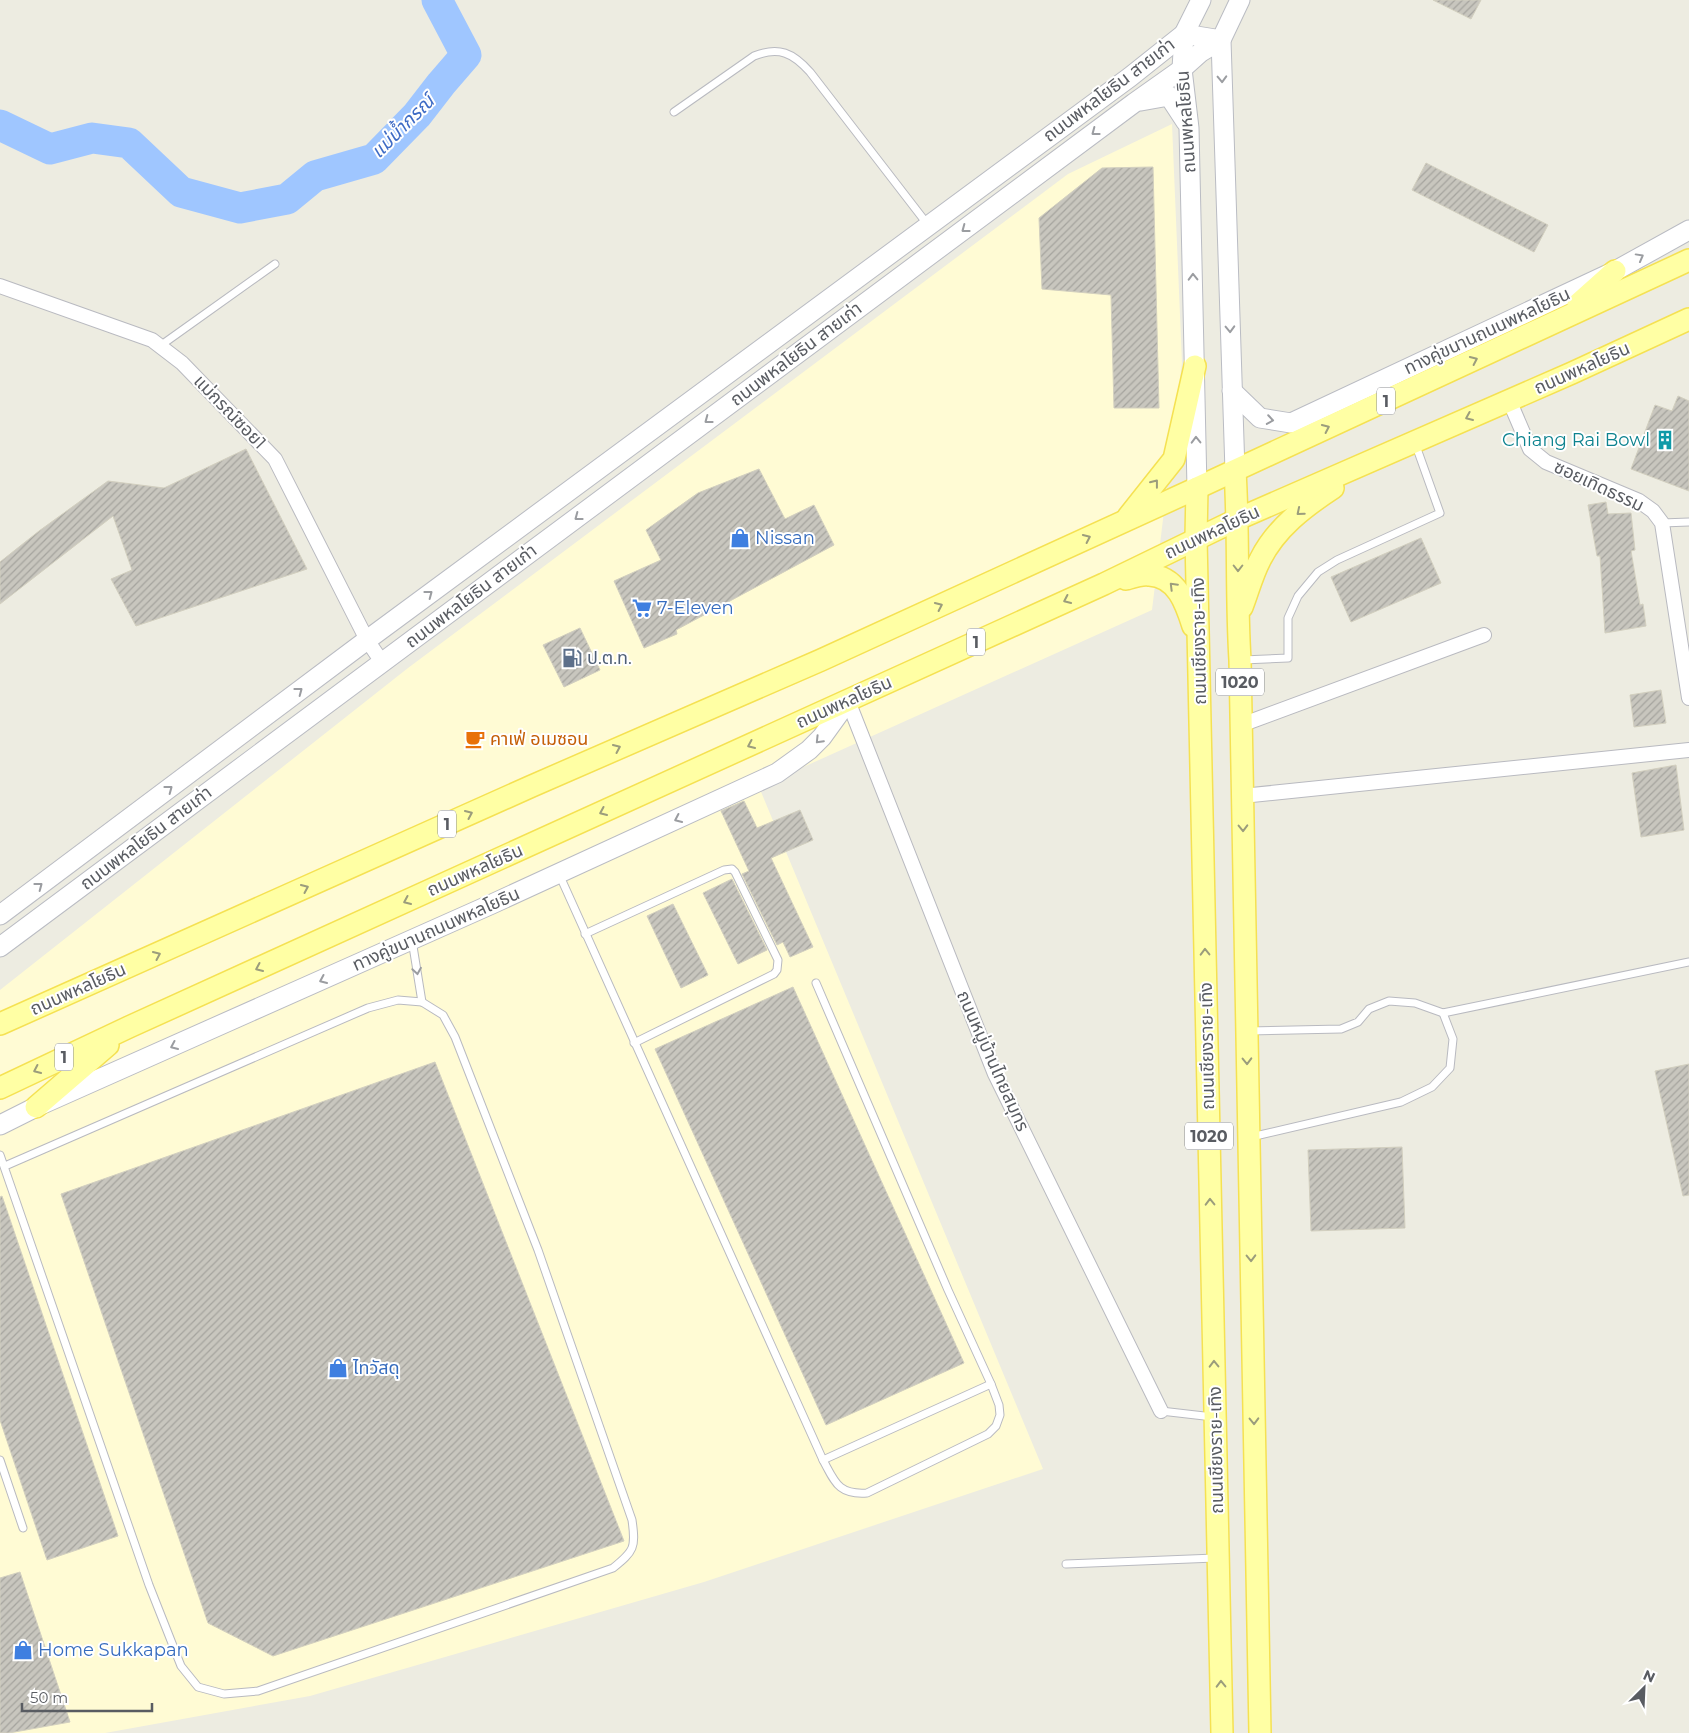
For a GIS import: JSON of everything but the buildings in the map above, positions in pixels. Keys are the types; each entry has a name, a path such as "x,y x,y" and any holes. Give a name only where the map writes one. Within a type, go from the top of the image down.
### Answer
{"main road":[{"name":"ถนนพหลโยธิน","path":"1197,488 1189,128 1182,69 1184,34 1201,0"},
{"name":"ถนนพหลโยธิน","path":"1235,471 1221,40 1240,0"},
{"name":"ถนนพหลโยธิน สายเก่า","path":"0,916 367,640 1130,77 1184,34 1221,40"},
{"name":"ถนนพหลโยธิน สายเก่า","path":"0,947 1182,69 1201,52 1221,40"},
{"path":"1134,103 1169,96 1189,128"},
{"name":"ทางคู่ขนานถนนพหลโยธิน","path":"1232,391 1260,418 1291,423 1615,271 1689,230"},
{"name":"ถนนพหลโยธิน","path":"0,1024 532,786 821,660 1235,471 1689,260"},
{"path":"1561,319 1615,271"},
{"name":"ถนนพหลโยธิน","path":"0,1088 129,1027 1104,584 1196,538 1572,373 1689,319"},
{"path":"1125,521 1174,459 1195,366"},
{"path":"1238,619 1260,559 1282,526 1309,504 1384,455"},
{"name":"1020","path":"1235,471 1238,519 1238,619 1260,1733"},
{"name":"1020","path":"1196,538 1197,488"},
{"name":"ถนนเชียงราย-เทิง","path":"1196,538 1222,1733"},
{"path":"1104,584 1149,575 1167,580 1179,591 1188,611 1199,646"},
{"name":"ทางคู่ขนานถนนพหลโยธิน","path":"0,1125 36,1107 559,874 777,773 809,750 822,737 848,701"},
{"path":"36,1107 129,1027"}],"street":[{"name":"แม่กรณ์ซอย1","path":"0,286 152,340 182,363 275,459 367,640 382,662"},
{"name":"ซอยเทิดธรรม","path":"1509,400 1530,449 1546,462 1639,501 1653,512 1662,523 1689,698"},
{"path":"1241,725 1484,635"},
{"name":"ถนนหมู่บ้านไทยสมุทร","path":"848,701 995,1074 1161,1411"},
{"path":"1242,796 1689,750"}],"lane":[{"path":"674,112 754,56 764,52 786,54 798,60 810,72 928,225"},
{"path":"160,346 275,264"},
{"path":"1240,660 1288,658 1288,618 1298,596 1318,572 1337,560 1440,513 1414,442"},
{"path":"1662,523 1689,522"},
{"path":"585,934 724,870 732,869 778,960 777,970 774,974 634,1043"},
{"path":"559,874 823,1460 837,1485 845,1491 866,1494 988,1434 996,1426 1000,1415 1000,1405 948,1290 816,983"},
{"path":"412,940 422,1002"},
{"path":"1246,1031 1341,1029 1358,1022 1369,1010 1388,1001 1415,1003 1443,1013 1689,962"},
{"path":"0,1155 149,1585 181,1666 198,1687 224,1694 258,1692 613,1568 630,1555 635,1538 632,1520 538,1250 455,1037 443,1015 422,1002 398,1000 368,1008 5,1166"},
{"path":"1249,1137 1401,1102 1432,1087 1450,1068 1453,1039 1443,1013"},
{"path":"823,1460 991,1384"},
{"path":"1161,1411 1215,1418"},
{"path":"0,1460 23,1528"},
{"path":"1066,1564 1218,1558"}],"shaded area":[{"path":"1172,124 1182,363 1152,610 759,787 1043,1469 704,1582 310,1696 105,1733 0,1733 0,990 408,668 1068,174"}],"waterway":[{"name":"แม่น้ำกรณ์","path":"0,125 50,149 92,138 129,143 181,192 240,208 287,199 315,176 374,159 417,115 466,55 437,0"}],"place":[{"name":"Chiang Rai Bowl","path":"1665,440"},
{"name":"Nissan","path":"740,538"},
{"name":"7-Eleven","path":"642,608"},
{"name":"ป.ต.ท.","path":"572,658"},
{"name":"คาเฟ่ อเมซอน","path":"475,739"},
{"name":"ไทวัสดุ","path":"338,1368"},
{"name":"Home Sukkapan","path":"23,1650"}]}
